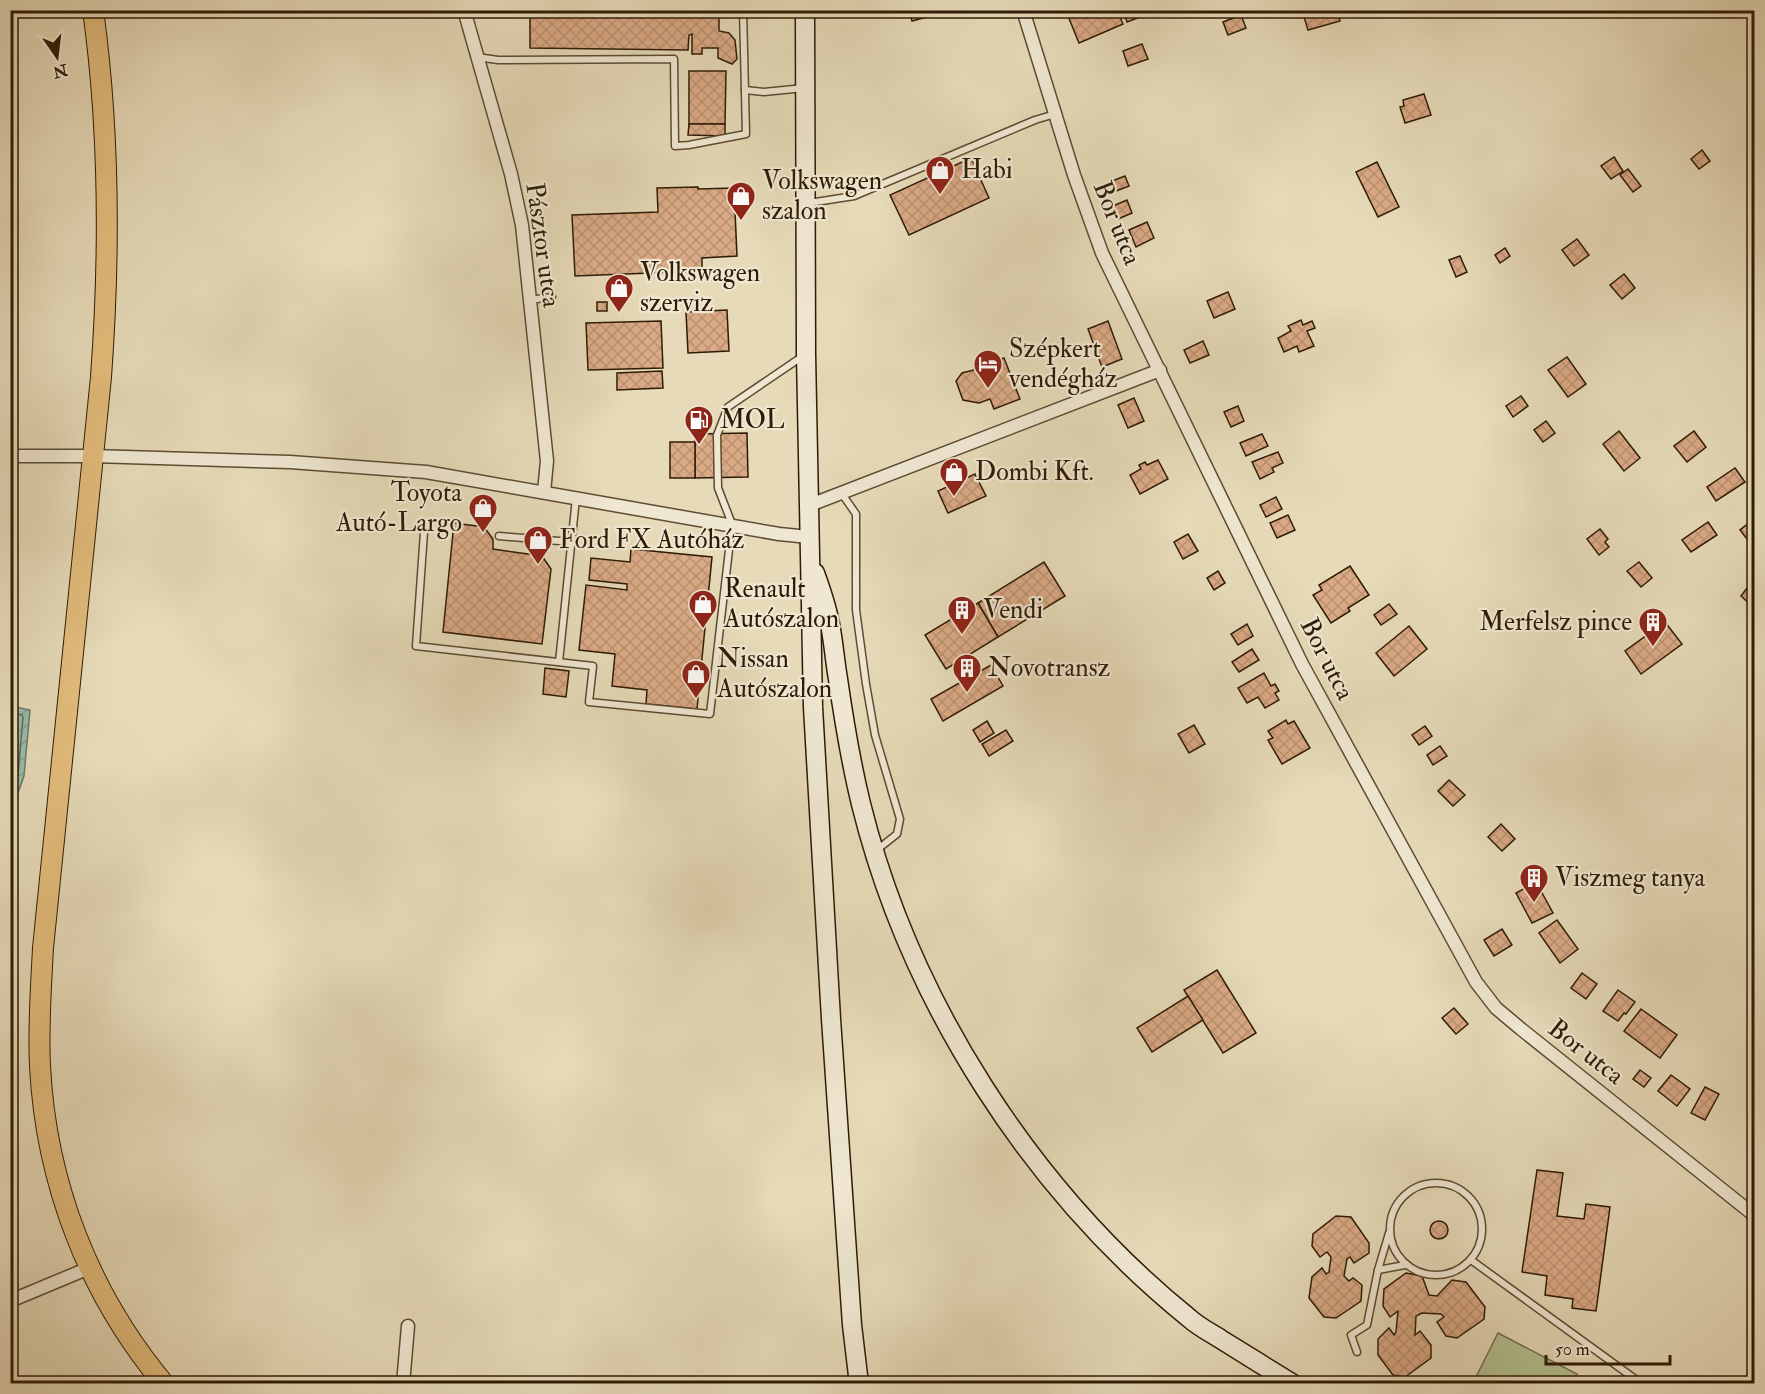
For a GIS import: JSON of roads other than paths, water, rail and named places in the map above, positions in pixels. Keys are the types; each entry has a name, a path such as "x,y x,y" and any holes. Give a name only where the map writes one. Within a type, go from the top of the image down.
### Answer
{"main road":[{"path":"93,10 105,121 108,204 105,316 43,948 39,1040 43,1098 52,1156 68,1213 89,1268 116,1319 164,1383"}],"street":[{"name":"Pásztor utca","path":"464,10 511,174 522,225 547,460 544,492"},
{"path":"805,10 806,354 814,730 852,1325 859,1383"},
{"name":"Bor utca","path":"1023,10 1074,175 1102,253 1302,664 1476,982 1496,1008 1521,1029 1755,1215"},
{"path":"810,505 1160,370"},
{"path":"10,456 290,462 426,472 732,524 779,534 809,545"},
{"path":"809,545 828,613 846,733 875,851 891,902 911,951 945,1021 1023,1143 1066,1198 1131,1268 1191,1320 1293,1383"},
{"path":"10,1300 89,1268"},
{"path":"848,1383 847,1353 852,1325"},
{"path":"403,1383 408,1326"}],"lane":[{"path":"476,57 498,60 674,59 675,146 689,145 746,134 743,10"},
{"path":"745,90 764,92 805,88"},
{"path":"805,203 854,196 1055,114"},
{"path":"529,300 552,297"},
{"path":"424,532 416,646 593,666 589,702 710,714 732,524 718,488 717,435 728,407 806,354"},
{"path":"842,494 856,514 856,610 866,684 875,735 900,819 897,834 875,851"},
{"path":"559,662 576,497"},
{"path":"499,536 571,543"},
{"path":"1357,1352 1350,1335 1367,1325 1378,1270 1389,1233 1391,1215 1400,1199 1414,1188 1432,1183 1450,1185 1466,1193 1478,1208 1482,1225 1480,1244 1471,1260 1457,1271 1439,1276 1421,1274 1405,1265 1394,1250 1389,1233"},
{"path":"1471,1260 1642,1383"},
{"path":"1378,1270 1405,1265"}],"water":[{"path":"11,706 30,710 24,776 11,812"}],"place":[{"name":"Habi","path":"940,196"},
{"name":"Volkswagen szalon","path":"741,222"},
{"name":"Volkswagen szerviz","path":"619,314"},
{"name":"Szépkert vendégház","path":"988,390"},
{"name":"MOL","path":"699,446"},
{"name":"Dombi Kft.","path":"954,498"},
{"name":"Toyota Autó-Largo","path":"483,534"},
{"name":"Ford FX Autóház","path":"538,566"},
{"name":"Renault Autószalon","path":"703,630"},
{"name":"Vendi","path":"962,636"},
{"name":"Merfelsz pince","path":"1653,648"},
{"name":"Novotransz","path":"967,694"},
{"name":"Nissan Autószalon","path":"696,700"},
{"name":"Viszmeg tanya","path":"1534,904"}]}
